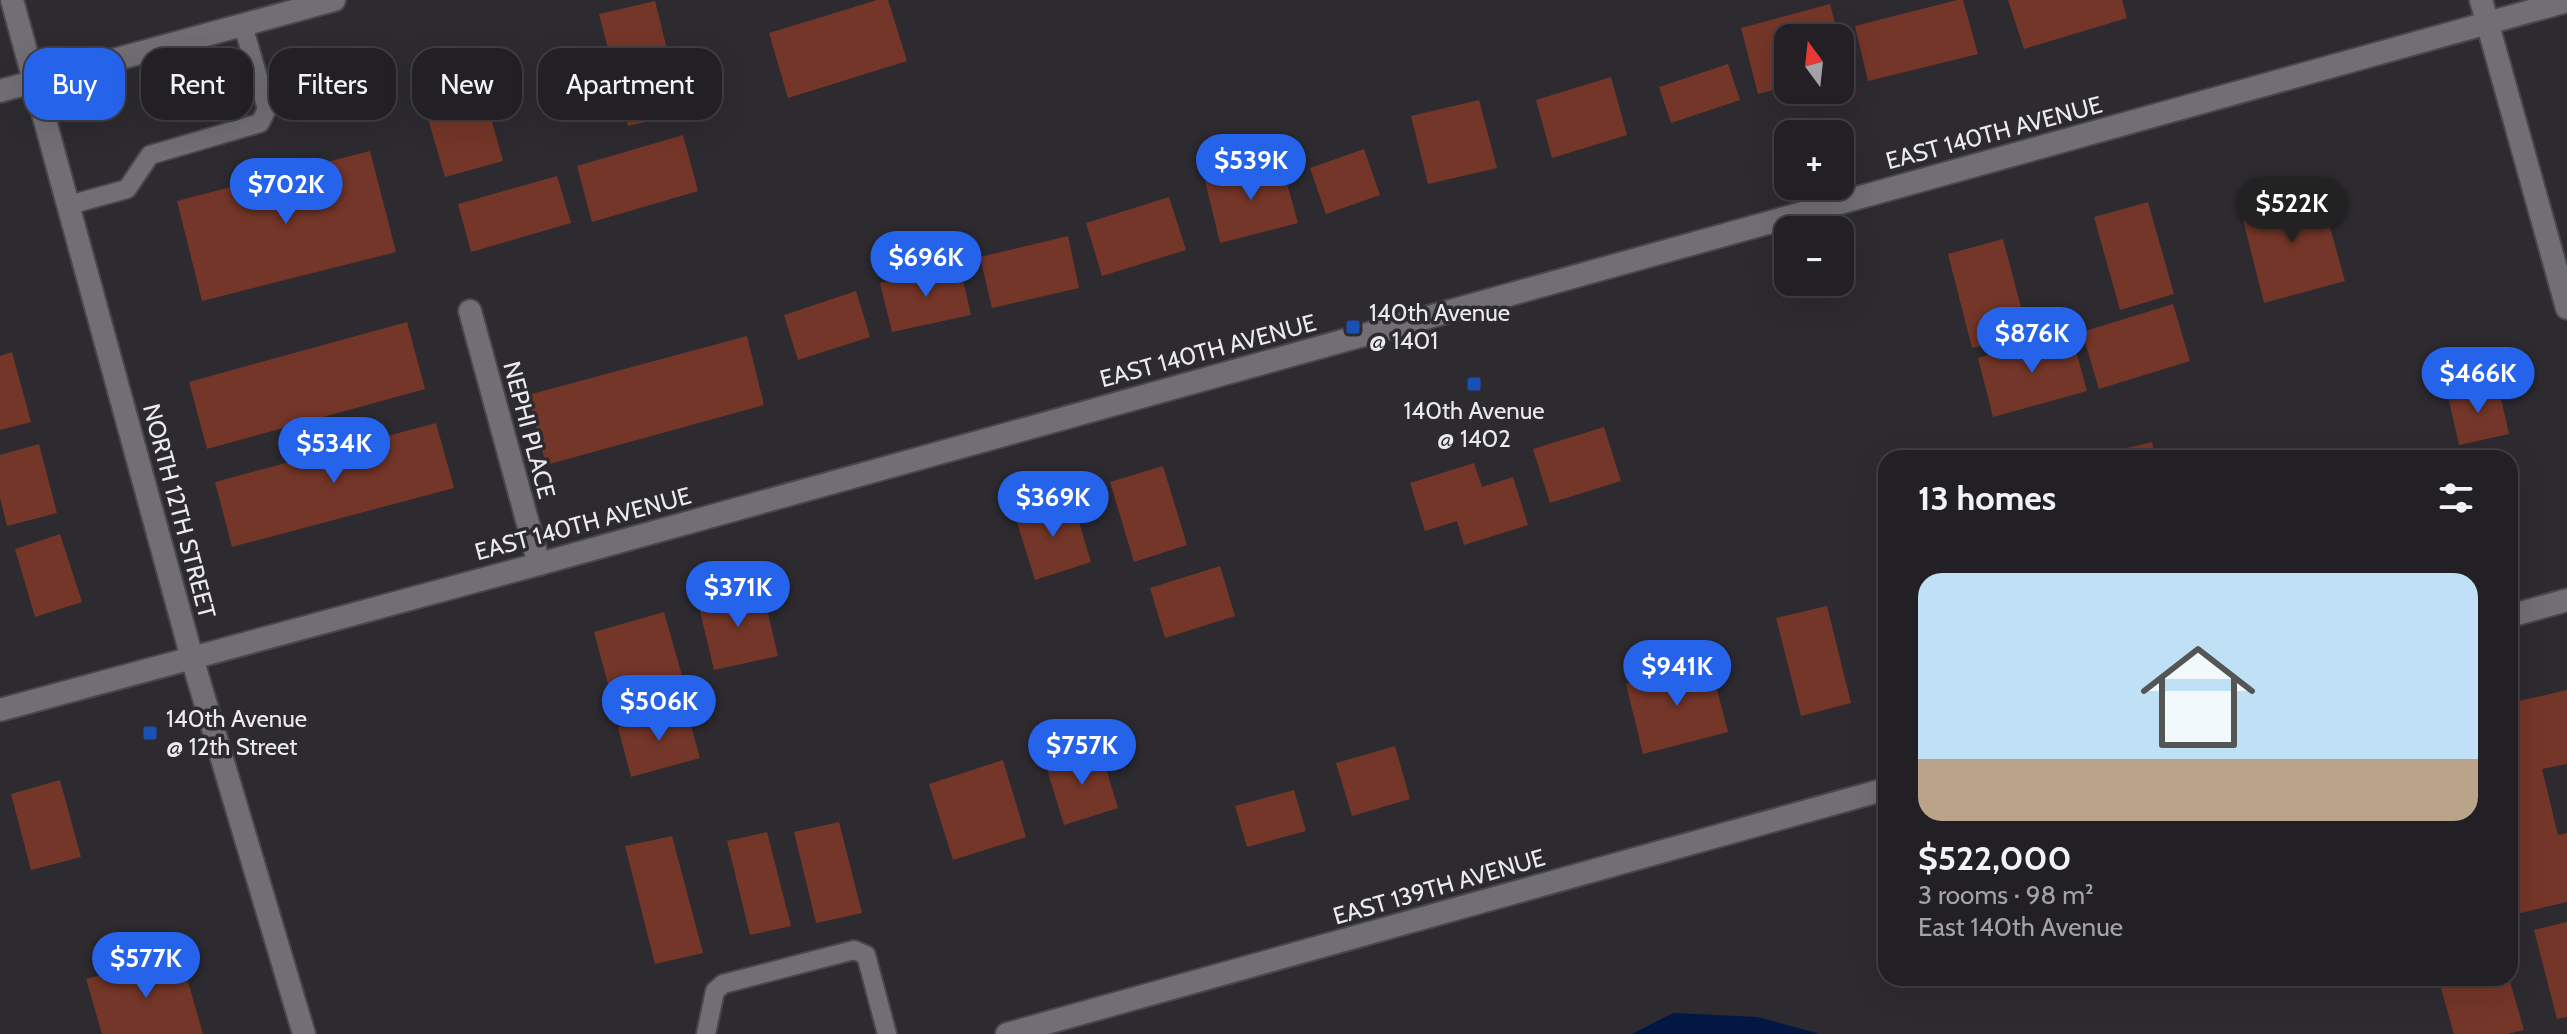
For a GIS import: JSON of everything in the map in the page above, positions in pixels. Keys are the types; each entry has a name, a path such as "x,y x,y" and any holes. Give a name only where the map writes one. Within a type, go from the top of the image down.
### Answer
{"street":[{"name":"NORTH 12TH STREET","path":"12,0 25,48"},
{"path":"125,57 334,0"},
{"path":"2481,0 2567,308"},
{"name":"EAST 140TH AVENUE","path":"0,710 539,564 2567,1"},
{"path":"0,91 24,84"},
{"name":"NORTH 12TH STREET","path":"45,120 192,658 304,1034"},
{"name":"NEPHI PLACE","path":"470,311 539,564"},
{"path":"2518,614 2567,600"},
{"name":"EAST 139TH AVENUE","path":"1007,1034 1878,791"}],"lane":[{"path":"69,205 127,189 150,155 260,123 267,109 243,25"},
{"path":"706,1034 715,991 723,984 854,950 866,955 887,1034"}],"water":[{"path":"1673,1013 1758,1017 1820,1034 1632,1034"}],"building":[{"path":"877,0 888,0 907,61 788,98 769,33"},
{"path":"1963,0 1978,54 1868,81 1855,26"},
{"path":"2008,0 2122,0 2127,18 2024,49"},
{"path":"655,1 667,48 608,48 599,14"},
{"path":"1830,4 1835,24 1774,24 1774,90 1758,94 1741,28"},
{"path":"1728,64 1740,100 1671,123 1659,87"},
{"path":"1611,77 1627,135 1552,158 1536,100"},
{"path":"1479,100 1497,168 1428,184 1411,116"},
{"path":"428,120 492,120 503,161 445,177"},
{"path":"626,120 653,120 628,126"},
{"path":"683,135 698,191 592,222 577,166"},
{"path":"1364,149 1380,195 1326,214 1310,168"},
{"path":"370,151 396,252 202,301 177,201"},
{"path":"1281,162 1298,223 1220,243 1205,181"},
{"path":"557,176 571,223 471,252 458,204"},
{"path":"2319,188 2345,281 2264,303 2240,208"},
{"path":"1169,197 1186,250 1102,276 1086,223"},
{"path":"2148,202 2174,294 2120,310 2094,217"},
{"path":"1068,236 1079,288 992,308 980,257"},
{"path":"2003,239 2028,334 1972,348 1948,254"},
{"path":"960,267 971,315 892,332 880,283"},
{"path":"856,291 870,337 798,360 784,315"},
{"path":"2173,304 2190,361 2099,389 2082,332"},
{"path":"407,322 425,389 207,449 189,382"},
{"path":"2071,333 2087,391 1993,417 1978,358"},
{"path":"747,336 764,405 546,465 528,395"},
{"path":"12,352 31,422 0,430 0,356"},
{"path":"2498,385 2509,434 2459,445 2448,396"},
{"path":"436,423 454,488 232,547 215,482"},
{"path":"1604,427 1621,481 1550,503 1533,449"},
{"path":"2152,442 2154,450 2119,450"},
{"path":"39,444 57,513 7,526 0,498 0,455"},
{"path":"1474,463 1482,487 1513,477 1528,525 1464,545 1457,521 1425,531 1410,483"},
{"path":"1163,466 1187,545 1134,562 1110,482"},
{"path":"1072,499 1091,562 1035,580 1015,516"},
{"path":"60,534 82,602 35,617 15,549"},
{"path":"1220,566 1235,616 1165,638 1150,588"},
{"path":"762,588 778,656 714,670 698,603"},
{"path":"1827,606 1851,703 1801,716 1776,618"},
{"path":"664,612 683,679 612,699 594,632"},
{"path":"1710,663 1728,732 1643,754 1626,684"},
{"path":"2567,690 2567,764 2542,769 2558,835 2567,833 2567,902 2518,914 2518,701"},
{"path":"686,708 700,758 631,777 618,727"},
{"path":"1395,746 1410,799 1352,816 1336,763"},
{"path":"1100,749 1118,808 1064,825 1046,766"},
{"path":"1003,760 1026,837 953,860 929,784"},
{"path":"60,780 81,857 31,870 11,794"},
{"path":"1294,790 1306,831 1247,847 1235,806"},
{"path":"839,822 862,913 816,923 794,832"},
{"path":"767,832 791,926 750,935 727,841"},
{"path":"672,836 703,953 655,964 625,846"},
{"path":"2567,922 2567,1017 2557,1019 2534,930"},
{"path":"180,954 203,1034 102,1034 86,979"},
{"path":"2440,986 2511,986 2524,1030 2507,1034 2454,1034"}],"place":[{"name":"140th Avenue @ 1401","path":"1353,327"},
{"name":"140th Avenue @ 1402","path":"1474,384"},
{"name":"140th Avenue @ 12th Street","path":"150,733"}]}
